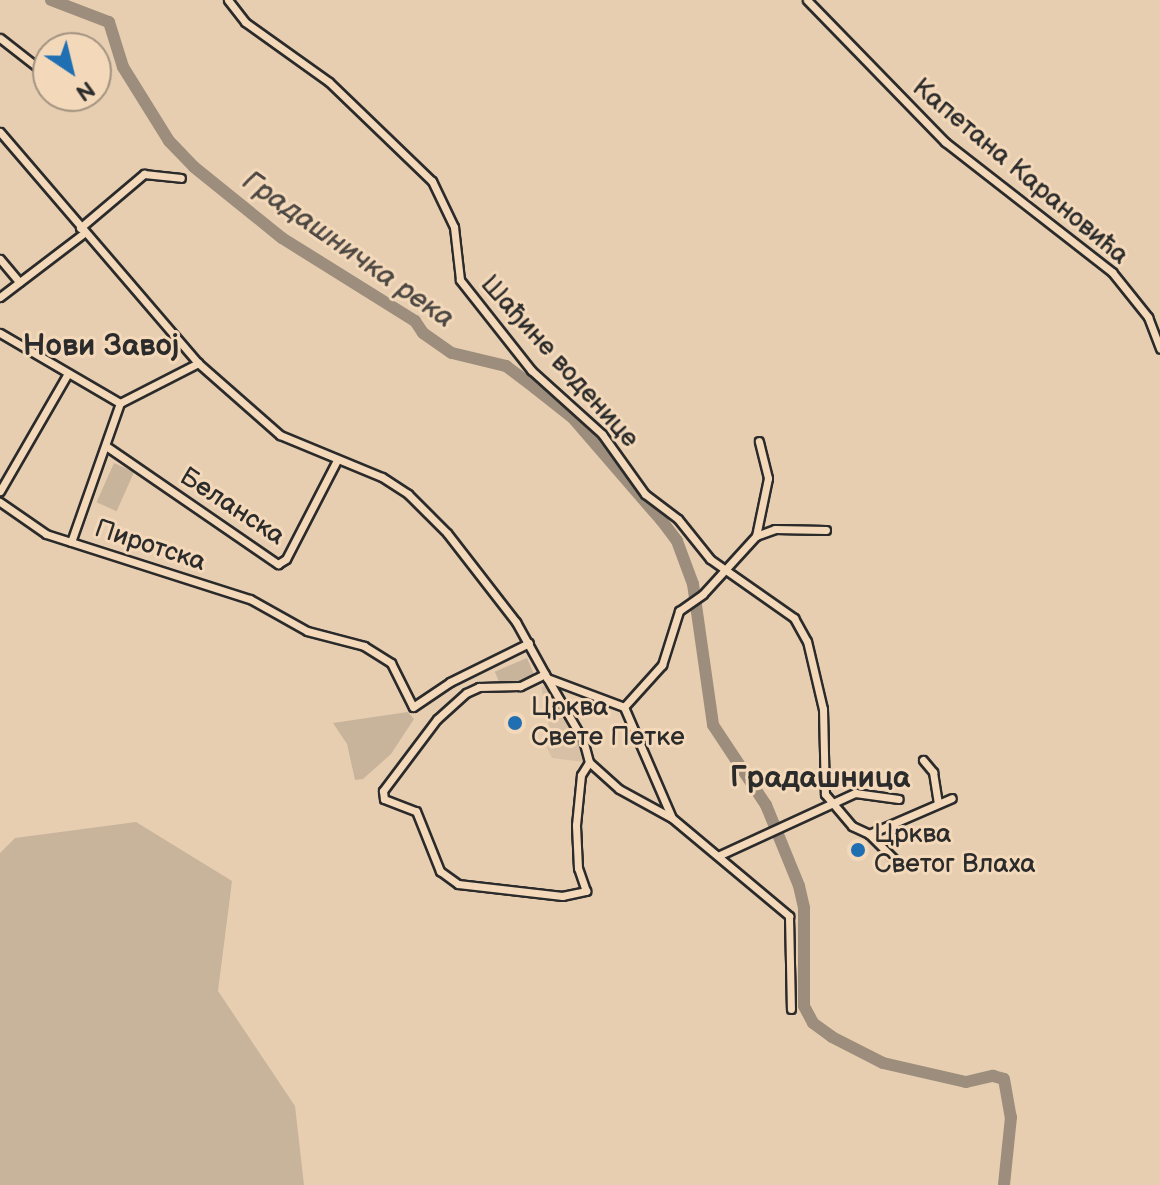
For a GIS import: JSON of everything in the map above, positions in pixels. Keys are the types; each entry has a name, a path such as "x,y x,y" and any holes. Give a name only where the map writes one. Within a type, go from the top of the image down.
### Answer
{"street":[{"name":"Шађине воденице","path":"228,0 245,22 329,82 432,181 454,227 460,280 531,370 602,434 645,494 678,519 724,569"},
{"name":"Капетана Карановића","path":"807,0 945,142 1112,272 1148,317 1160,349"},
{"path":"0,38 32,63"},
{"path":"0,132 198,363 271,430 336,462 396,485 456,546 529,643 583,740 589,762 619,789 672,818 720,855 743,882 789,916 791,1009"},
{"path":"0,297 82,231 144,174 181,178"},
{"path":"0,259 19,282"},
{"path":"0,333 120,403"},
{"path":"71,542 120,403 198,363"},
{"path":"0,491 68,373"},
{"path":"756,536 768,478 759,441"},
{"name":"Беланска","path":"106,446 278,564 286,559 336,462"},
{"name":"Пиротска","path":"0,502 32,528 250,599 291,622 380,654 400,676 413,707 450,682 529,643"},
{"path":"624,707 662,665 674,618 703,594 756,536 775,529 826,530"},
{"path":"724,569 784,609 801,628 825,724 823,785 829,803 869,834 896,861"},
{"path":"589,762 581,775 576,825 578,868 586,891 562,896 458,884 440,871 416,811 382,796 395,770 466,693 479,687 520,686 546,676 624,707 672,818"},
{"path":"923,760 933,772 938,804"},
{"path":"720,855 783,829 829,803 855,793 899,799"},
{"path":"869,834 952,798"}],"shaded area":[{"path":"114,463 134,472 117,511 97,502"},
{"path":"527,658 535,677 503,691 495,672"},
{"path":"549,685 580,738 583,762 552,758 543,740 550,731 541,687"},
{"path":"408,712 414,719 391,754 363,779 355,780 347,744 333,723"},
{"path":"136,822 232,881 218,991 295,1106 304,1185 0,1185 0,853 15,838"}],"waterway":[{"name":"Градашничка река","path":"51,0 109,22 123,67 169,141 194,167 282,238 415,321 423,333 452,353 506,366 573,418 662,521 677,541 693,584 713,725 766,805 799,886 804,908 804,1006 813,1023 832,1037 883,1063 966,1082 993,1076 1004,1079 1011,1117 1004,1185"}],"place":[{"name":"Црква Свете Петке","path":"515,723"},
{"name":"Црква Светог Влаха","path":"858,850"}],"district":[{"name":"Нови Завој","path":"101,346"},
{"name":"Градашница","path":"820,778"}]}
